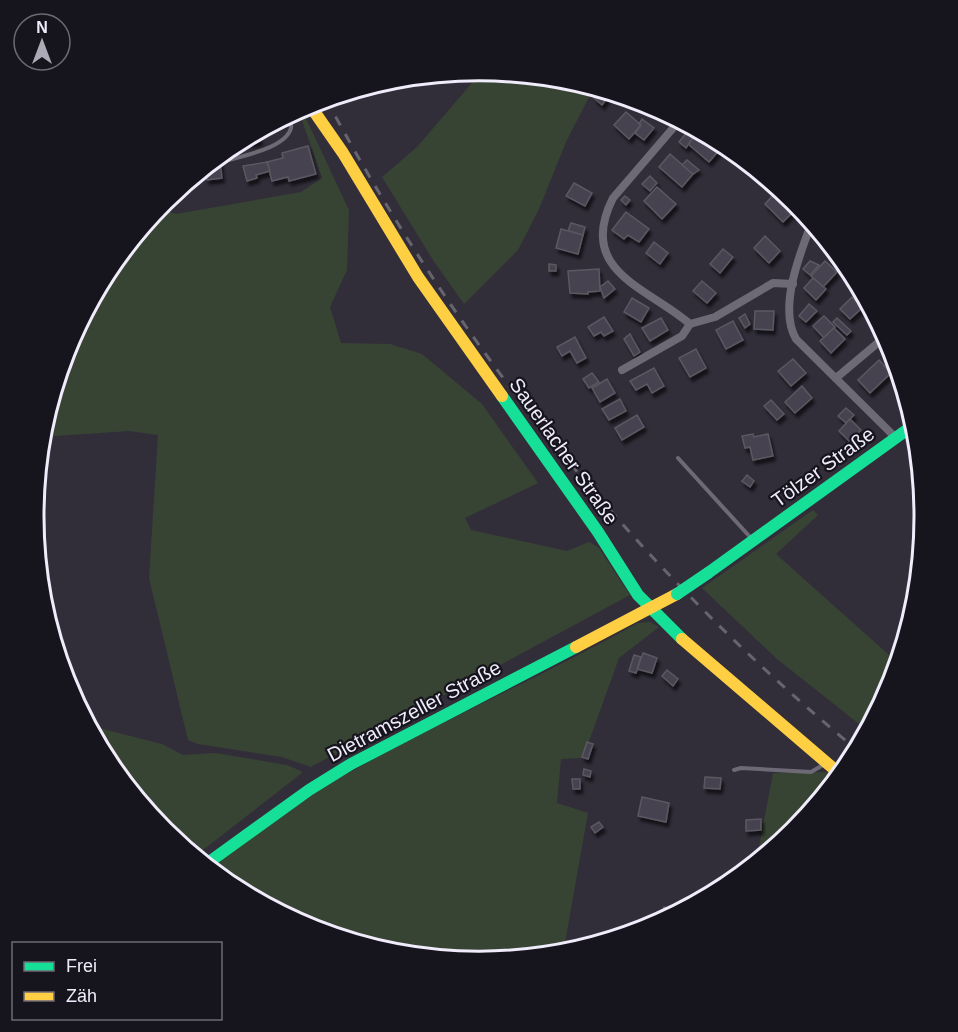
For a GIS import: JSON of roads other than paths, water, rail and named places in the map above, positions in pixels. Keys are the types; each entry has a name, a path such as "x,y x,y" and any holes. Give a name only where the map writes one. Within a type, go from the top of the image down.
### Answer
{"street":[{"name":"Sauerlacher Straße","path":"315,113 343,153 418,277 598,532 639,595 720,673 833,769"},
{"path":"675,126 613,198 603,221 602,238 611,262 626,280 672,308 690,324"},
{"path":"809,232 789,301 790,329 796,339 896,438"},
{"path":"622,370 682,336 690,324 715,317 773,283 793,284"},
{"path":"836,378 878,343"},
{"name":"Tölzer Straße","path":"651,608 708,573 906,431"},
{"name":"Dietramszeller Straße","path":"212,860 309,790 351,764 651,608"}],"lane":[{"path":"229,160 279,142 290,131 291,123"},
{"path":"678,458 754,541"},
{"path":"734,770 741,768 811,772 826,763"}],"railway":[{"path":"331,107 378,191 435,281 495,367 560,450 628,530 700,607 777,680 850,744"}]}
